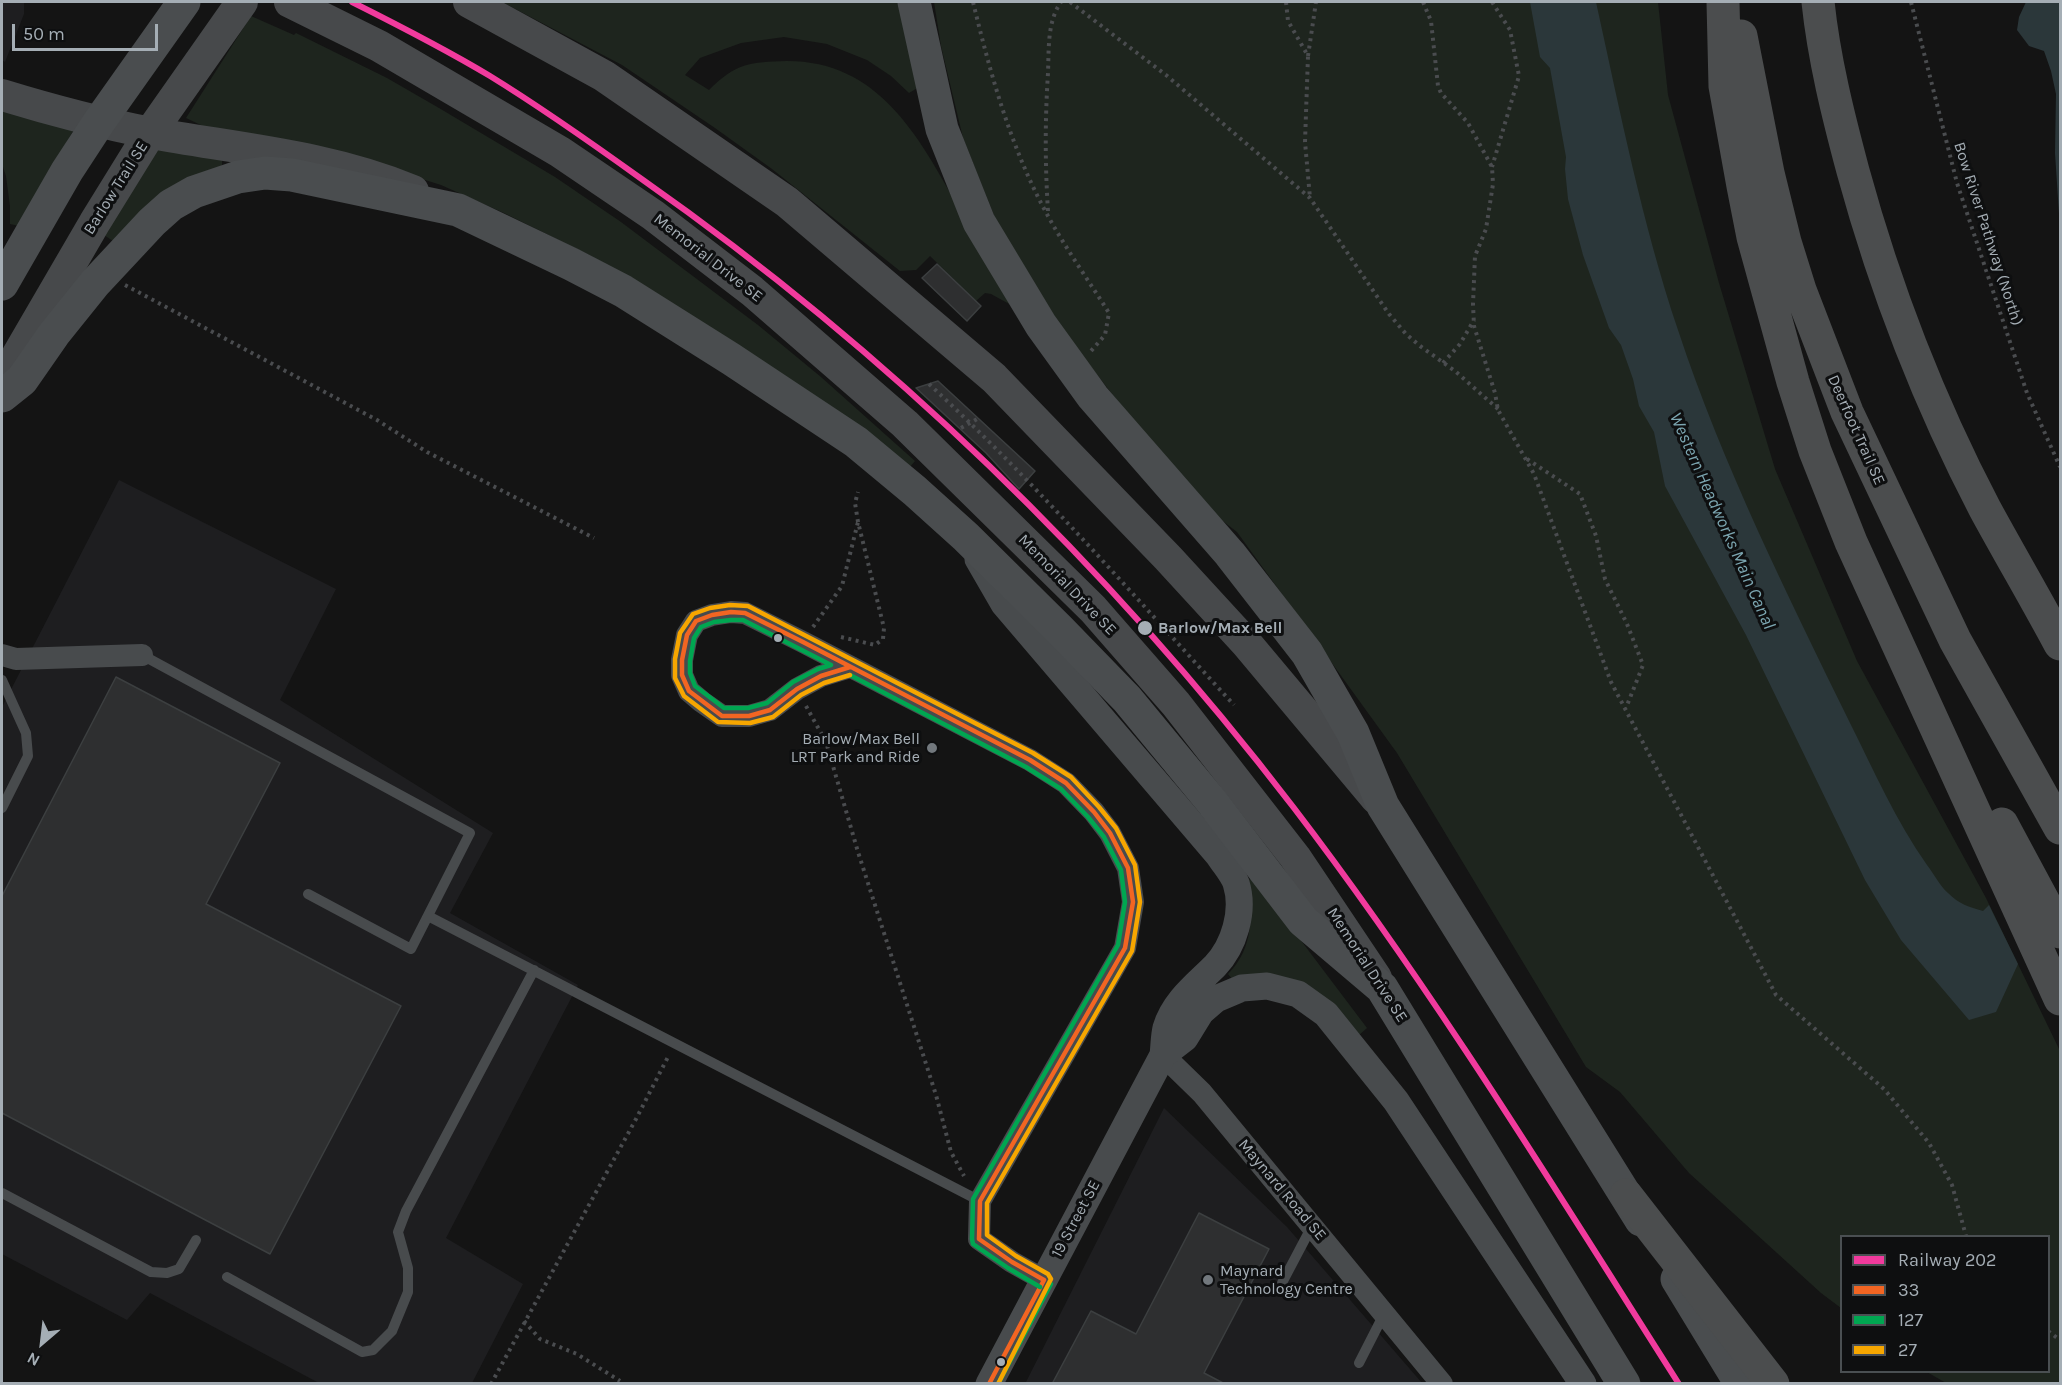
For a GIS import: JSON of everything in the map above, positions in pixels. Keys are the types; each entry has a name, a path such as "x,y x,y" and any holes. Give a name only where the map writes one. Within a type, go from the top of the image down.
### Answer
{"highway":[{"path":"1723,2 1725,86 1753,237 1793,382 1815,451 1858,558 2061,999"},
{"name":"Deerfoot Trail SE","path":"1737,2 1748,80 1785,242 1825,358 1851,423 1946,622 2061,828"},
{"path":"1818,2 1839,119 1887,285 1932,396 1985,508 2061,645"},
{"path":"1858,558 2061,932"},
{"path":"1626,1195 1773,1383"}],"main road":[{"path":"2,284 67,171 184,2"},
{"name":"Barlow Trail SE","path":"2,382 94,222 150,132 242,2"},
{"path":"469,2 604,76 787,202 994,378 1168,558 1247,644 1383,806 1741,1383"},
{"path":"914,2 942,129 979,222 1041,325 1093,397 1230,554 1307,653 1353,733 1383,806"},
{"name":"Memorial Drive SE","path":"295,4 379,46 560,152 653,215 752,291 905,424 1093,609 1176,704 1295,857 1382,987 1624,1383"},
{"path":"2,95 71,116 150,132 294,156 367,174 458,210 623,291 731,359 856,442 966,537 1127,699 1212,802 1304,921 1382,987"},
{"path":"2,396 22,380 54,334 104,273 152,222 171,206 194,192 238,177 265,173 292,175 458,210"}],"street":[{"path":"966,537 1004,604 1219,855 1236,883 1239,912 1233,939 1216,964 1194,984 1181,1000 1166,1027 1163,1055"},
{"path":"850,667 821,676 797,689 770,710 749,716 722,716 689,691 682,675 682,660 687,635 696,621 712,615 731,612 745,613 850,667 1030,760 1066,783 1094,812 1110,833 1128,868 1133,902 1125,948 980,1201 979,1239 1012,1263 1044,1280"},
{"path":"2,655 16,658 142,655"},
{"path":"1163,1055 1185,1038 1201,1012 1216,999 1242,988 1267,986 1298,994 1326,1014 1396,1101 1583,1383"},
{"name":"Maynard Road SE","path":"1163,1055 1202,1093 1442,1383"},
{"name":"19 Street SE","path":"989,1383 1163,1055"}],"lane":[{"path":"142,655 470,834 411,949 308,894"},
{"path":"2,680 26,733 28,756 2,808"},
{"path":"428,916 980,1201"},
{"path":"227,1277 362,1352 373,1350 392,1331 408,1292 408,1268 398,1232 406,1211 534,970"},
{"path":"2,1193 150,1272 167,1273 179,1269 196,1240"},
{"path":"1282,1283 1312,1226"},
{"path":"1359,1363 1385,1314"}],"path":[{"path":"973,2 992,81 1010,132 1048,216 1109,313 1105,335 1088,354"},
{"path":"1048,216 1045,106 1052,23 1056,10 1062,2"},
{"path":"1070,2 1166,75 1310,198 1389,314 1413,340 1470,383 1498,410 1534,474 1611,682 1776,994 1884,1089 1929,1143 1952,1185 1966,1235"},
{"path":"1286,2 1287,21 1308,56"},
{"path":"1310,198 1305,142 1308,56 1316,2"},
{"path":"1423,2 1431,21 1438,86 1441,93 1468,123 1492,167"},
{"path":"1492,2 1510,30 1519,76 1492,167 1493,184 1486,229 1475,256 1474,326 1496,393 1498,410"},
{"name":"Bow River Pathway (North)","path":"1911,2 1957,183 2027,393 2061,467"},
{"path":"104,273 377,420 427,452 594,538"},
{"path":"1443,363 1460,344 1474,319"},
{"path":"929,384 1027,480 1234,705"},
{"path":"961,428 979,418"},
{"path":"1526,459 1580,494 1596,536 1605,579 1627,624 1643,665 1626,709"},
{"path":"833,634 875,645 883,639 884,628 858,522 855,503 858,492"},
{"path":"822,632 812,629 842,586 858,522"},
{"path":"797,689 826,742 858,852 936,1095 951,1152 960,1171 980,1201"},
{"path":"492,1383 675,1044"},
{"path":"524,1322 540,1339 577,1354 620,1381"}],"shaded area":[{"path":"2,2 24,2 24,14 5,62 2,60"},
{"path":"502,2 902,2 919,87 909,93 891,76 867,60 827,44 784,37 741,43 700,58 685,75 709,90 727,74 744,66 753,63 787,61 819,64 846,74 870,88 891,107 927,153 1011,305 985,293 976,301 930,256 916,270 900,271 772,169 622,65"},
{"path":"934,2 1658,2 1668,95 1719,283 1775,469 1857,661 1986,898 2060,1051 2060,1383 1946,1383 1929,1373 2050,1373 2050,1235 1840,1235 1840,1307 1821,1293 1689,1173 1620,1092 1586,1067 1397,753 1237,532 1192,497 1064,332 997,223 963,138 941,46"},
{"path":"251,16 294,35 296,33 387,78 555,177 621,222 758,325 821,377 915,461 909,468 591,256 504,213 441,185 387,168 207,128 186,118"},
{"path":"2,108 73,131 19,226 10,224 6,176 2,164"},
{"path":"157,148 222,155 222,165 113,241 104,235"},
{"path":"119,480 336,589 280,700 493,833 450,913 578,985 446,1238 523,1284 472,1383 319,1383 150,1293 127,1320 2,1254 2,707"},
{"path":"1253,877 1367,1028 1358,1036 1340,1015 1233,980 1228,974 1237,964 1247,942 1250,906 1247,881"},
{"path":"1164,1108 1287,1227 1422,1383 1025,1384"}],"water":[{"name":"Western Headworks Main Canal","path":"1530,2 1596,2 1632,167 1653,249 1678,330 1715,431 1780,578 1905,831 1952,897 1964,905 1983,911 1989,905 2018,964 1996,1012 1969,1020 1901,940 1865,880 1746,635 1665,486 1654,432 1639,406 1633,379 1621,345 1609,328 1583,255 1568,199 1566,157 1550,68 1540,57"},
{"path":"2026,2 2060,2 2060,229 2055,153 2056,94 2044,51 2029,46 2017,30 2019,17"}],"building":[{"path":"937,264 981,306 967,321 922,278"},
{"path":"938,381 1035,471 1019,489 986,453 916,388"},
{"path":"116,677 280,763 206,904 401,1006 270,1254 2,1113 2,896"},
{"name":"Maynard Technology Centre","path":"1199,1213 1269,1249 1204,1373 1225,1384 1052,1384 1091,1311 1136,1334"}],"rail line":[{"name":"202","path":"352,2 439,47 509,88 605,153 735,247 909,392 992,469 1072,549 1223,719 1346,877 1445,1019 1679,1384"}],"transit line":[{"name":"27","path":"850,675 824,683 801,695 773,717 750,723 718,722 684,696 675,678 675,659 680,633 693,614 710,608 730,605 748,606 1033,753 1071,777 1116,828 1135,865 1140,902 1132,951 987,1203 987,1235 1016,1256 1048,1274 1051,1279 998,1384"},
{"name":"33","path":"850,667 821,676 797,689 770,710 749,716 722,716 689,691 682,675 682,660 687,635 696,621 712,615 731,612 745,613 803,642 1030,760 1066,783 1094,812 1110,833 1128,868 1133,902 1125,948 980,1201 979,1239 1012,1262 1044,1280"},
{"name":"127","path":"731,620 743,620 831,665 793,682 767,703 748,708 724,708 695,686 690,673 690,661 694,638 701,627 714,622 731,620"},
{"name":"127","path":"850,675 1026,767 1061,789 1104,837 1121,870 1125,902 1118,945 973,1199 973,1244 1040,1287"},
{"name":"33","path":"989,1384 1044,1280"},
{"name":"127","path":"998,1384 1051,1284"}],"place":[{"name":"Barlow/Max Bell","path":"1145,628"},
{"name":"Barlow/Max Bell LRT Park and Ride","path":"932,748"},
{"name":"Maynard Technology Centre","path":"1208,1280"}]}
